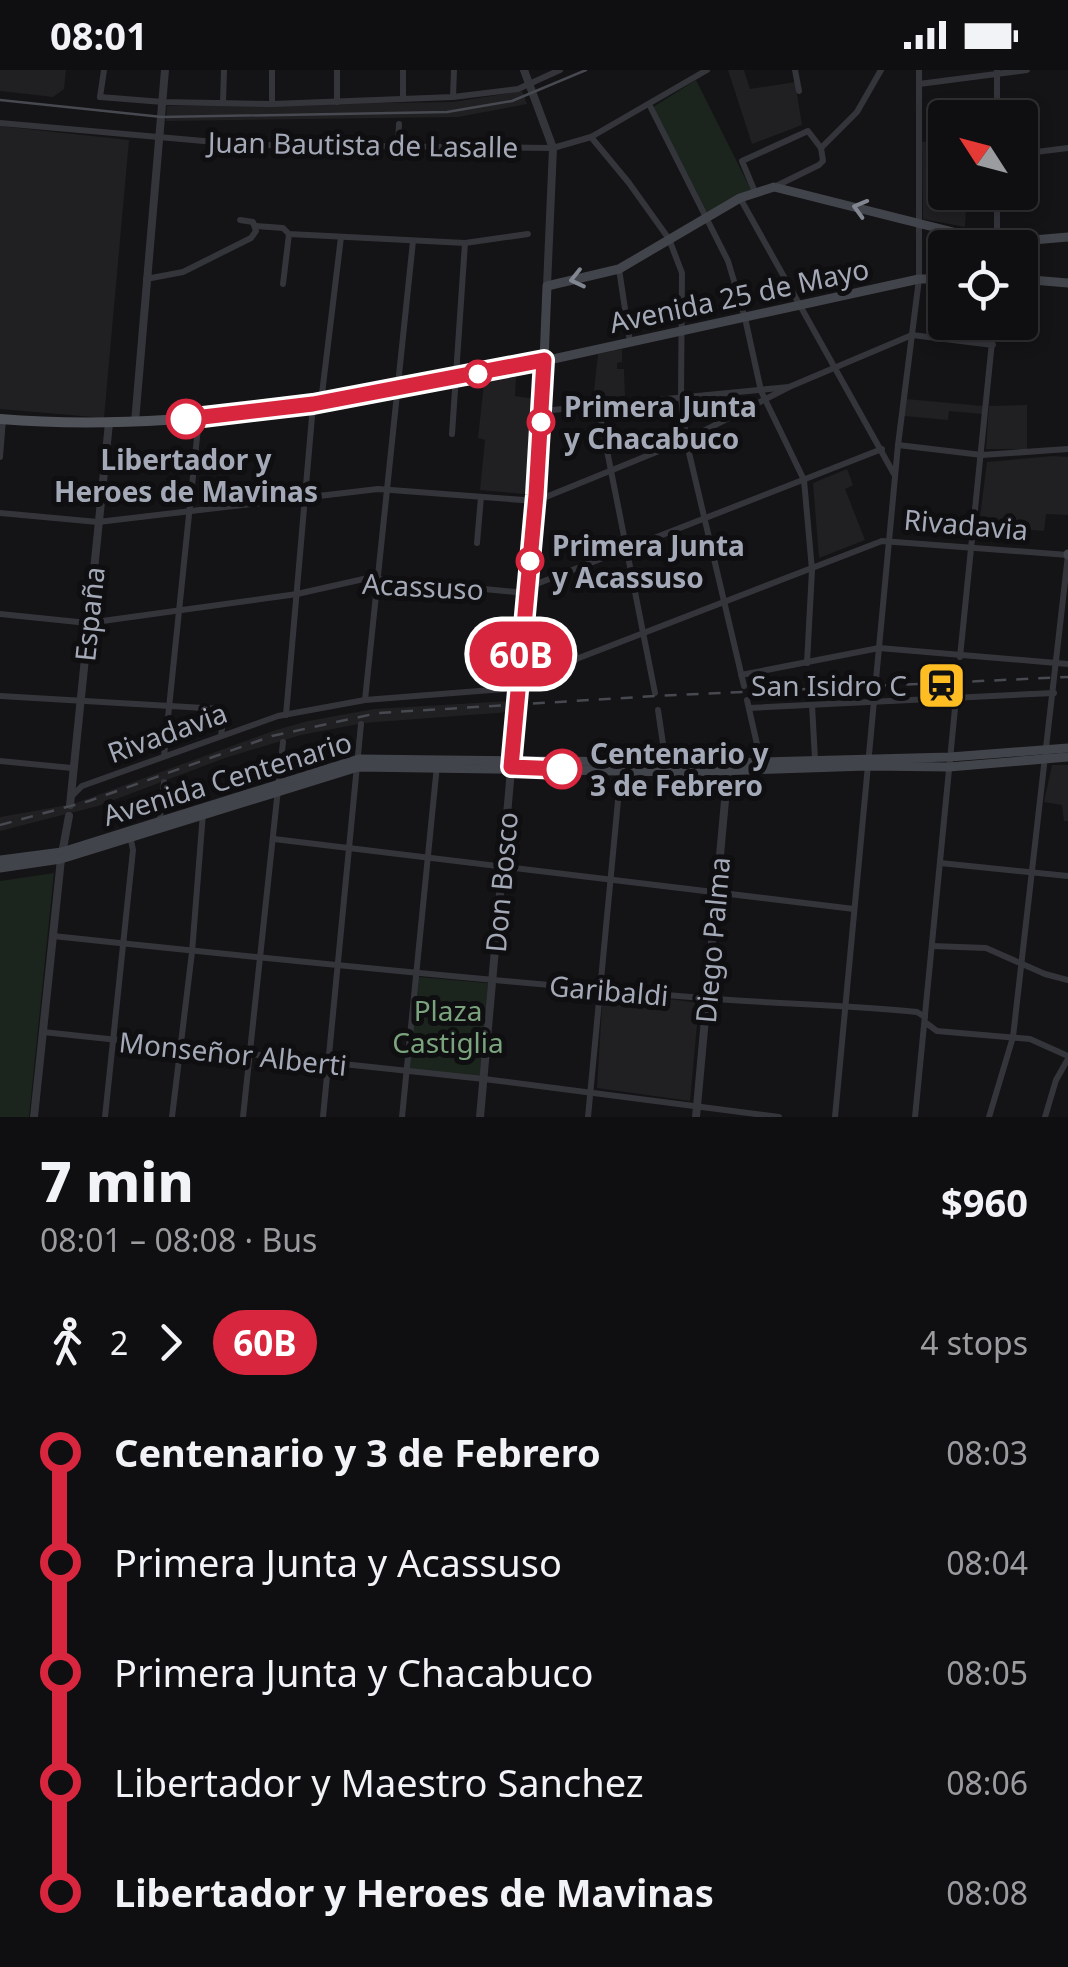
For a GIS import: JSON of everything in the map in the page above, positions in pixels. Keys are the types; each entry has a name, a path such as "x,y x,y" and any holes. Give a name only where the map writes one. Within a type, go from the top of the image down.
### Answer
{"main road":[{"path":"2,419 136,422 199,418 317,403 544,360 546,286 619,269 740,198 774,187 802,191 938,230"},
{"path":"1038,240 1068,237"},
{"name":"Avenida 25 de Mayo","path":"544,360 928,279"},
{"path":"1038,280 1068,283"},
{"name":"Avenida Centenario","path":"761,765 815,759 950,762 1047,754 1068,748"},
{"name":"Avenida Centenario","path":"1047,754 1068,757"},
{"name":"Avenida Centenario","path":"0,868 61,855 358,763 728,766 869,761"},
{"name":"Avenida Centenario","path":"621,766 728,766"},
{"name":"Avenida Centenario","path":"130,834 160,820 202,811"},
{"name":"Avenida Centenario","path":"0,860 61,855"}],"street":[{"path":"102,70 100,96 164,102 272,104 454,97 529,86 560,70"},
{"path":"136,422 165,70"},
{"path":"223,103 224,70"},
{"path":"272,70 272,104"},
{"path":"337,70 337,102"},
{"path":"403,70 403,98"},
{"path":"454,70 454,97"},
{"path":"524,70 554,148 546,286"},
{"name":"Juan Bautista de Lasalle","path":"0,123 249,146 554,148 591,138 707,70"},
{"path":"795,70 799,91"},
{"path":"821,148 857,112 881,70"},
{"path":"835,1117 888,540 919,279 920,70"},
{"path":"919,84 1027,70"},
{"path":"997,73 997,100"},
{"path":"650,106 728,261 762,392 804,480 812,570 807,663"},
{"path":"398,146 399,124"},
{"path":"755,192 742,161 810,132 821,148 823,161 774,187"},
{"path":"591,138 629,183 668,240 682,274 681,397 686,440 744,686"},
{"path":"1038,152 1068,148"},
{"path":"796,176 802,191"},
{"path":"740,198 895,475"},
{"path":"240,220 283,228 289,234 412,241 466,243 528,234"},
{"path":"146,279 183,272 251,238 256,226"},
{"path":"283,284 289,234"},
{"path":"286,714 306,498 341,237"},
{"path":"365,700 412,241"},
{"path":"452,434 466,243"},
{"path":"619,269 630,342"},
{"path":"0,513 98,522 386,489 536,501 686,440 789,387 912,334 993,345"},
{"path":"960,657 993,340"},
{"path":"517,696 536,501 544,360"},
{"path":"542,411 789,387"},
{"path":"598,405 655,693"},
{"path":"164,756 199,418"},
{"path":"0,457 2,419"},
{"name":"España","path":"71,800 109,422"},
{"path":"898,445 982,455 1068,450"},
{"name":"Acassuso","path":"0,614 88,622 296,594 376,578 516,592 882,448"},
{"path":"476,543 481,496"},
{"name":"Rivadavia","path":"527,678 888,540 1068,554"},
{"path":"989,1117 1013,1036 1068,554"},
{"path":"740,675 879,648 1068,664"},
{"name":"Rivadavia","path":"71,800 82,786 286,714 365,700 504,689"},
{"path":"761,765 748,704 812,705 1054,692"},
{"path":"0,696 223,711 221,736"},
{"path":"916,1117 956,698"},
{"path":"812,705 815,759"},
{"path":"658,710 666,764"},
{"name":"Don Bosco","path":"480,1117 516,714"},
{"path":"324,1117 361,724"},
{"path":"243,1117 283,742"},
{"path":"0,761 72,768"},
{"path":"402,1117 437,763"},
{"path":"588,1117 621,766"},
{"name":"Diego Palma","path":"697,1112 728,766"},
{"name":"Rivadavia","path":"72,780 82,786"},
{"path":"160,820 164,782"},
{"path":"172,1117 192,952 202,811"},
{"path":"34,1117 68,816"},
{"path":"105,1117 133,850 130,834"},
{"path":"274,839 854,909"},
{"path":"940,863 1068,876"},
{"name":"Garibaldi","path":"53,936 493,981 917,1012 937,1031 1013,1036 1040,1043 1068,1058"},
{"path":"932,946 986,948 1068,980"},
{"name":"Monseñor Alberti","path":"43,1032 484,1079 697,1112 779,1117"},
{"path":"1045,1117 1056,1080 1068,1058"}],"shaded area":[{"path":"0,70 66,70 64,89 53,97 0,91"},
{"path":"728,70 744,70 750,89 795,82 802,125 752,144"},
{"path":"522,91 527,104 458,117 166,121 167,106 453,102"},
{"path":"0,126 129,140 104,418 0,409"},
{"path":"928,141 928,210 966,210 965,227 923,219 922,142"},
{"path":"622,349 622,362 617,363 617,369 624,369 625,398 593,400 598,354"},
{"path":"516,377 515,396 535,399 527,491 524,494 480,490 485,440 478,438 484,383"},
{"path":"906,399 983,406 982,414 949,411 948,420 904,416"},
{"path":"1027,405 1027,449 986,449 989,406"},
{"path":"1068,457 1068,515 1046,514 1044,531 979,525 987,462"},
{"path":"847,469 853,485 845,489 865,540 819,558 813,483"},
{"path":"509,701 510,712 364,723 301,735 225,758 98,806 0,831 0,817 73,804 308,721 374,709"},
{"path":"1052,765 1068,765 1068,821 1064,821 1062,805 1044,802"},
{"path":"603,990 699,1003 690,1101 597,1088"}],"green space":[{"path":"696,80 751,190 707,213 653,107"},
{"path":"54,873 29,1117 0,1117 0,881"},
{"name":"Plaza Castiglia","path":"418,977 488,983 480,1076 409,1069"}],"tram line":[{"path":"0,100 162,117 447,112 512,101 586,70"}],"railway":[{"path":"0,825 89,801 272,736 378,713 1068,677"}],"bus line":[{"name":"60B","path":"186,419 313,404 544,360 511,767 562,769"}],"place":[{"name":"Libertador y Heroes de Mavinas","path":"186,419"},
{"name":"Primera Junta y Chacabuco","path":"541,422"},
{"name":"Primera Junta y Acassuso","path":"530,561"},
{"name":"San Isidro C","path":"942,685"},
{"name":"Centenario y 3 de Febrero","path":"562,769"}]}
